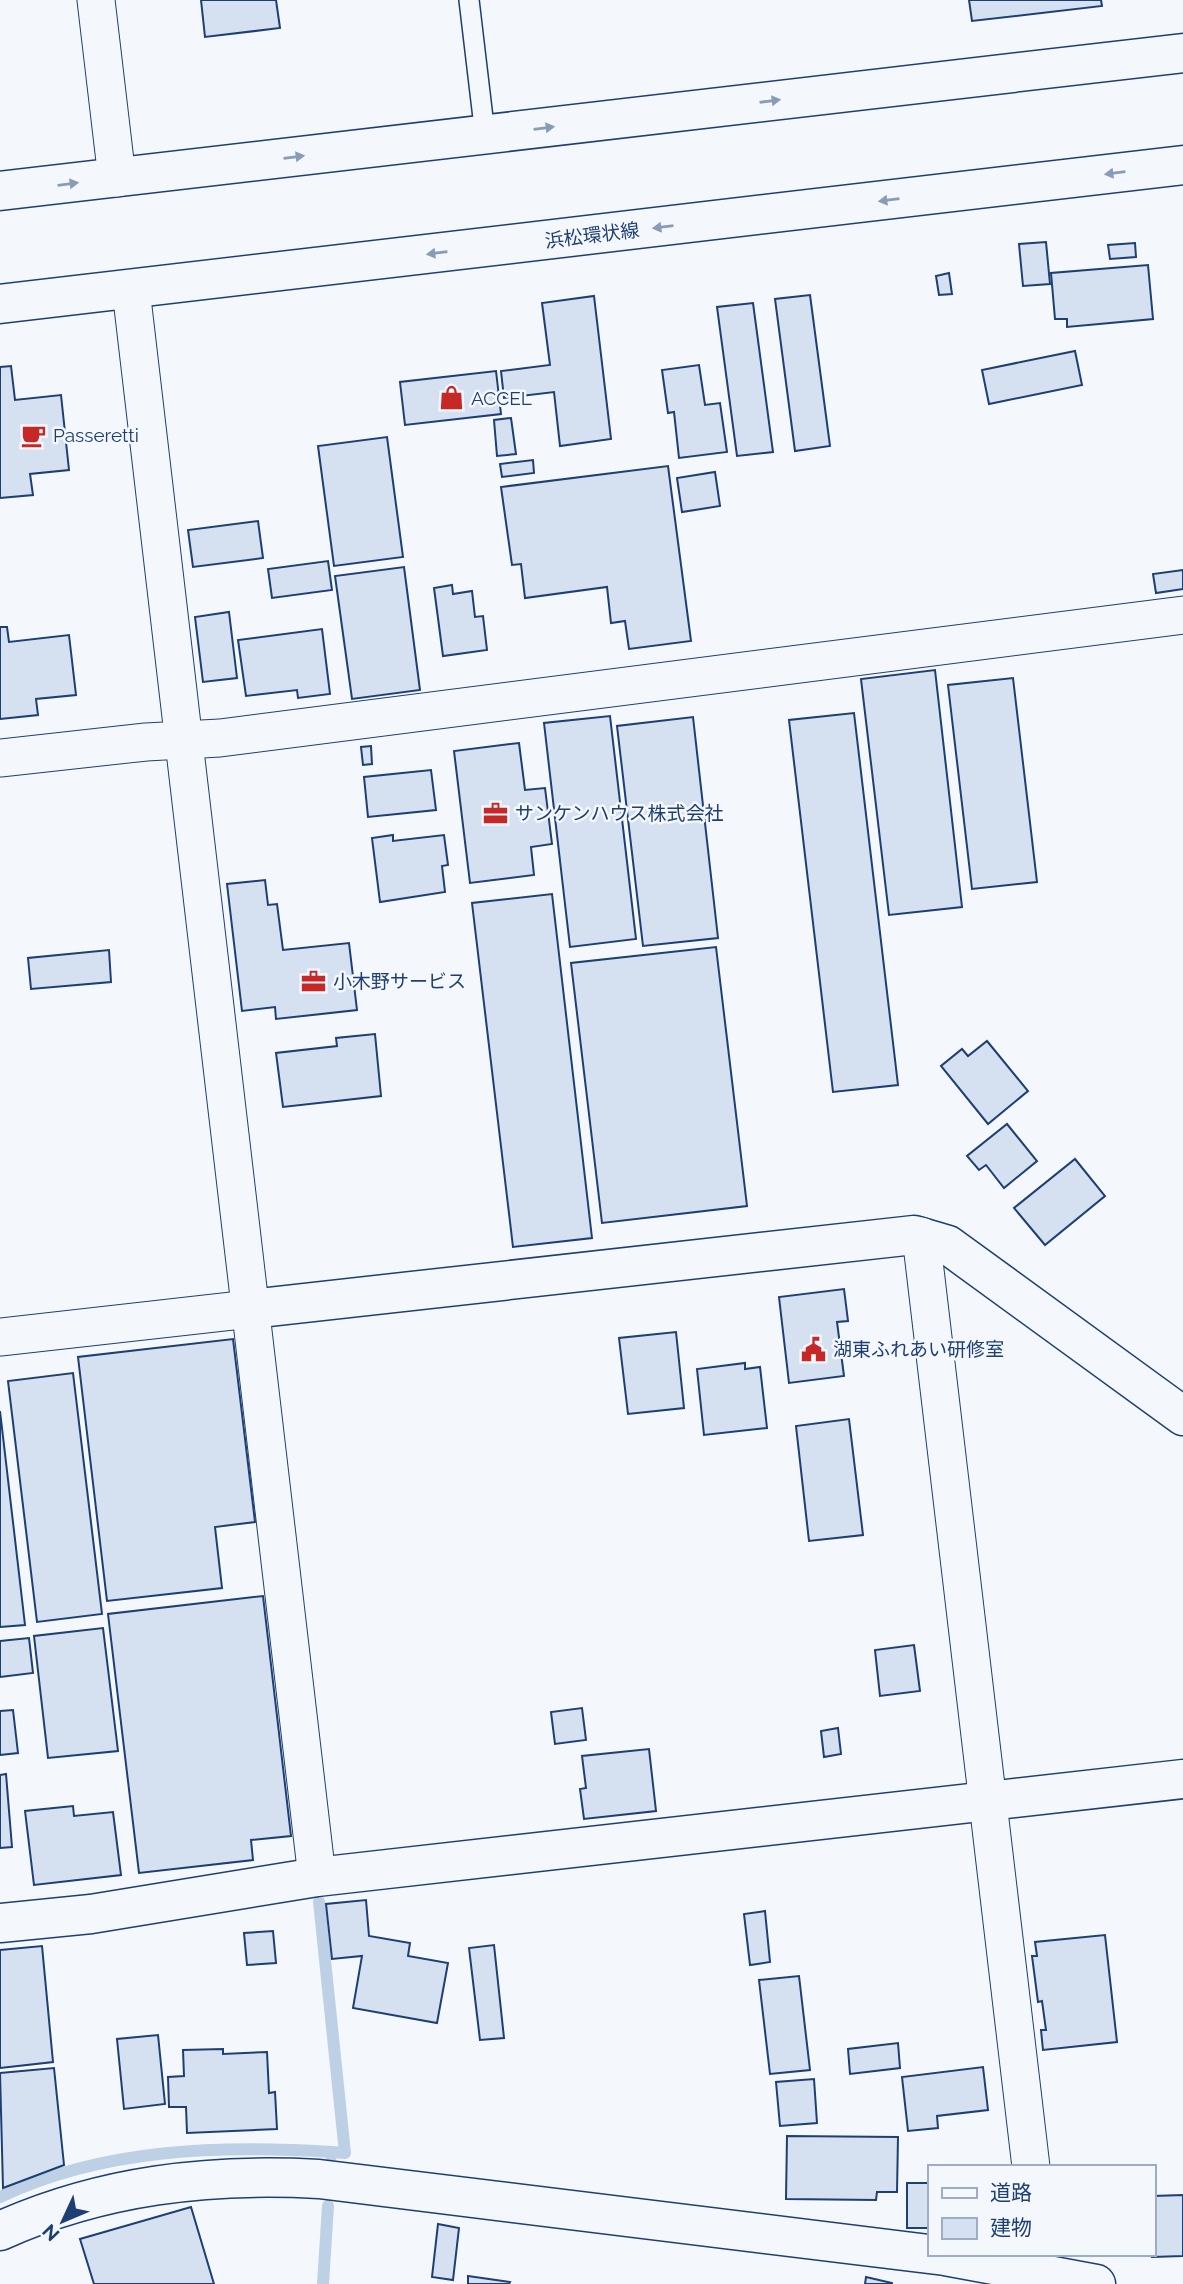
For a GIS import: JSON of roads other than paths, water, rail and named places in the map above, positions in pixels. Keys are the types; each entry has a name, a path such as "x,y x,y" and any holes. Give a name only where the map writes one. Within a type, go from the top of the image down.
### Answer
{"street":[{"path":"96,0 117,178"},
{"path":"0,191 1183,53"},
{"name":"浜松環状線","path":"0,304 1183,165"},
{"path":"131,290 317,1877"},
{"path":"0,758 220,738 1183,615"},
{"path":"0,1337 895,1236 921,1236 948,1245 962,1254 1183,1416"},
{"path":"921,1236 1031,2165"},
{"path":"0,1923 91,1914 317,1877 1183,1779"},
{"path":"0,2231 56,2209 143,2187 197,2179 275,2177 333,2181 928,2254"},
{"path":"954,2256 1035,2263 1096,2284"}],"lane":[{"path":"469,0 485,135"}],"waterway":[{"path":"319,1902 345,2153 332,2152"},
{"path":"0,2197 80,2168 121,2159 205,2150 248,2149 332,2152 331,2156"},
{"path":"323,2284 328,2206"}],"place":[{"name":"ACCEL","path":"451,398"},
{"name":"Passeretti","path":"33,435"},
{"name":"サンケンハウス株式会社","path":"495,813"},
{"name":"小木野サービス","path":"313,981"},
{"name":"湖東ふれあい研修室","path":"813,1349"}]}
